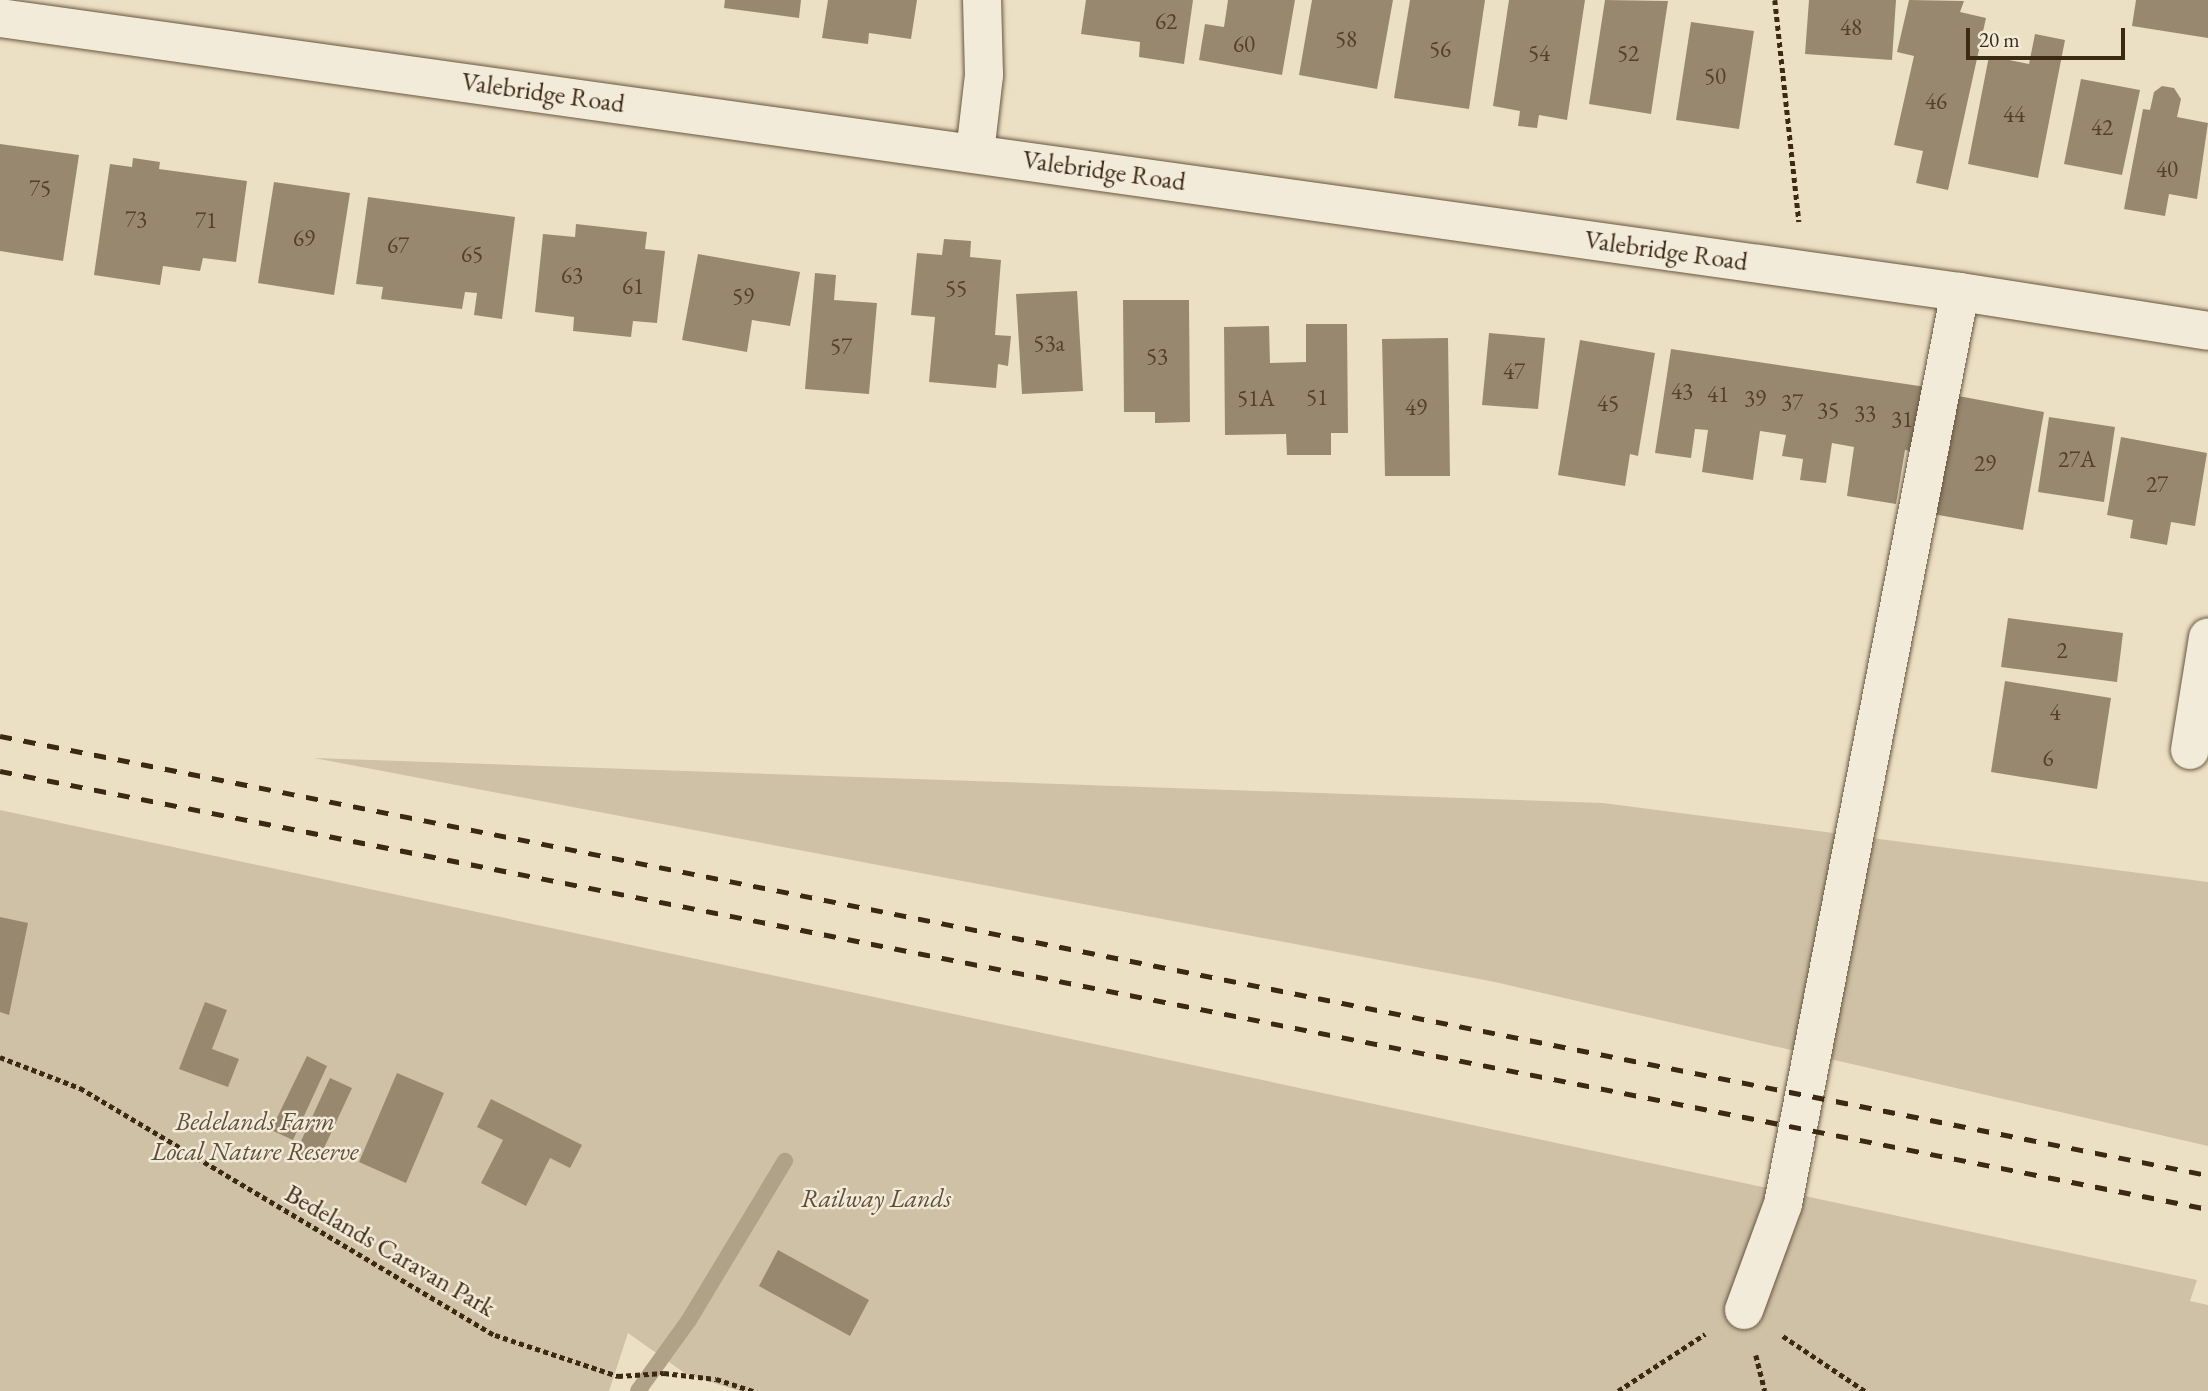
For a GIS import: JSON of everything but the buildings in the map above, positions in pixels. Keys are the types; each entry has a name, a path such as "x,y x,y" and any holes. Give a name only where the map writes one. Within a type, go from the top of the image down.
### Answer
{"street":[{"path":"975,153 984,75 982,0"},
{"name":"Valebridge Road","path":"0,18 1805,270 2208,331"},
{"path":"1744,1310 1783,1204 1959,292"},
{"path":"2190,750 2208,637"}],"path":[{"path":"1775,0 1805,270"},
{"name":"Bedelands Caravan Park","path":"0,1057 80,1088 423,1296 495,1335 618,1376 664,1373 716,1379 754,1391"},
{"path":"1618,1391 1744,1310 1865,1391"}],"green space":[{"path":"314,758 1603,803 2208,882 2208,1146 1495,982"},
{"path":"0,810 2197,1280 2190,1301 2208,1305 2208,1391 739,1391 686,1374 628,1333 609,1391 0,1391"}],"waterway":[{"path":"638,1391 689,1320 785,1161"}],"railway":[{"path":"0,736 2208,1175"},
{"path":"0,771 2208,1209"}],"park label":[{"name":"Bedelands Farm Local Nature Reserve","path":"255,1137"},
{"name":"Railway Lands","path":"876,1199"}]}
